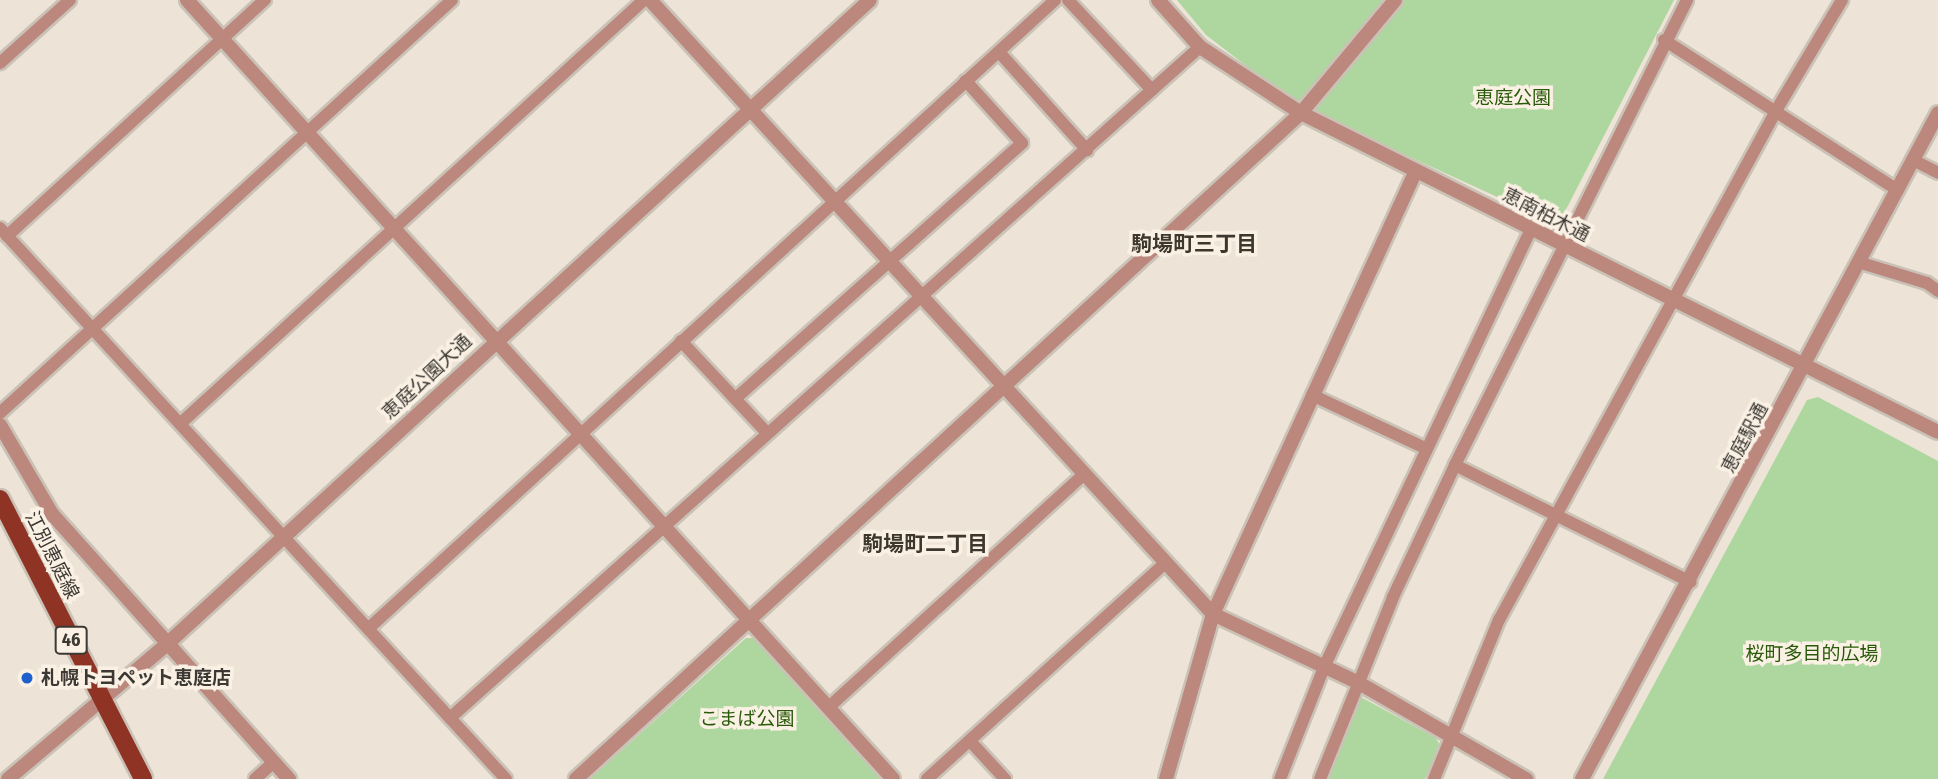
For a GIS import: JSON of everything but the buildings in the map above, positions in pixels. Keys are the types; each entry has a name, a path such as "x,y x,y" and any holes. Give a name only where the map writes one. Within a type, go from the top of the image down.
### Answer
{"main road":[{"name":"江別恵庭線","path":"0,499 143,779"}],"street":[{"path":"0,63 70,0"},
{"path":"187,0 893,779"},
{"path":"265,0 4,232 506,779"},
{"path":"0,413 452,0"},
{"path":"181,423 644,0"},
{"path":"650,0 836,199 1213,614 1325,665 1449,738 1526,779"},
{"name":"恵庭公園大通","path":"8,779 167,644 870,0"},
{"path":"369,628 1055,0"},
{"path":"1068,0 1152,90"},
{"name":"恵南柏木通","path":"1158,0 1200,47 1248,83 1301,113 1804,368 1938,432"},
{"path":"576,779 751,622 1301,113 1395,0"},
{"path":"1320,779 1455,465 1561,245 1664,40 1687,0"},
{"path":"1434,779 1499,620 1777,109 1842,0"},
{"path":"1664,40 1777,109 1898,190"},
{"path":"450,718 1200,47"},
{"path":"999,52 1087,150"},
{"path":"736,398 1022,143 966,81"},
{"name":"恵庭駅通","path":"1583,779 1691,582 1938,113"},
{"path":"1913,160 1938,173"},
{"path":"1166,779 1213,614 1416,171"},
{"path":"1280,779 1325,665 1425,448 1531,229"},
{"path":"1858,262 1927,283 1938,291"},
{"path":"681,341 767,433"},
{"path":"1312,395 1425,448"},
{"path":"0,425 52,514 289,779"},
{"path":"1455,465 1691,582"},
{"path":"829,707 1084,474"},
{"path":"927,779 1165,564"},
{"path":"970,741 1005,779"},
{"path":"255,779 273,763"}],"green space":[{"name":"恵庭公園","path":"1177,0 1674,0 1558,225 1299,106 1206,35"},
{"name":"桜町多目的広場","path":"1818,397 1938,461 1938,779 1603,779 1807,400"},
{"name":"こまば公園","path":"746,638 754,638 884,779 590,779"},
{"path":"1359,696 1436,738 1439,744 1425,779 1327,779"}],"place":[{"name":"札幌トヨペット恵庭店","path":"27,678"}],"district":[{"name":"駒場町三丁目","path":"1194,244"},
{"name":"駒場町二丁目","path":"925,544"}]}
